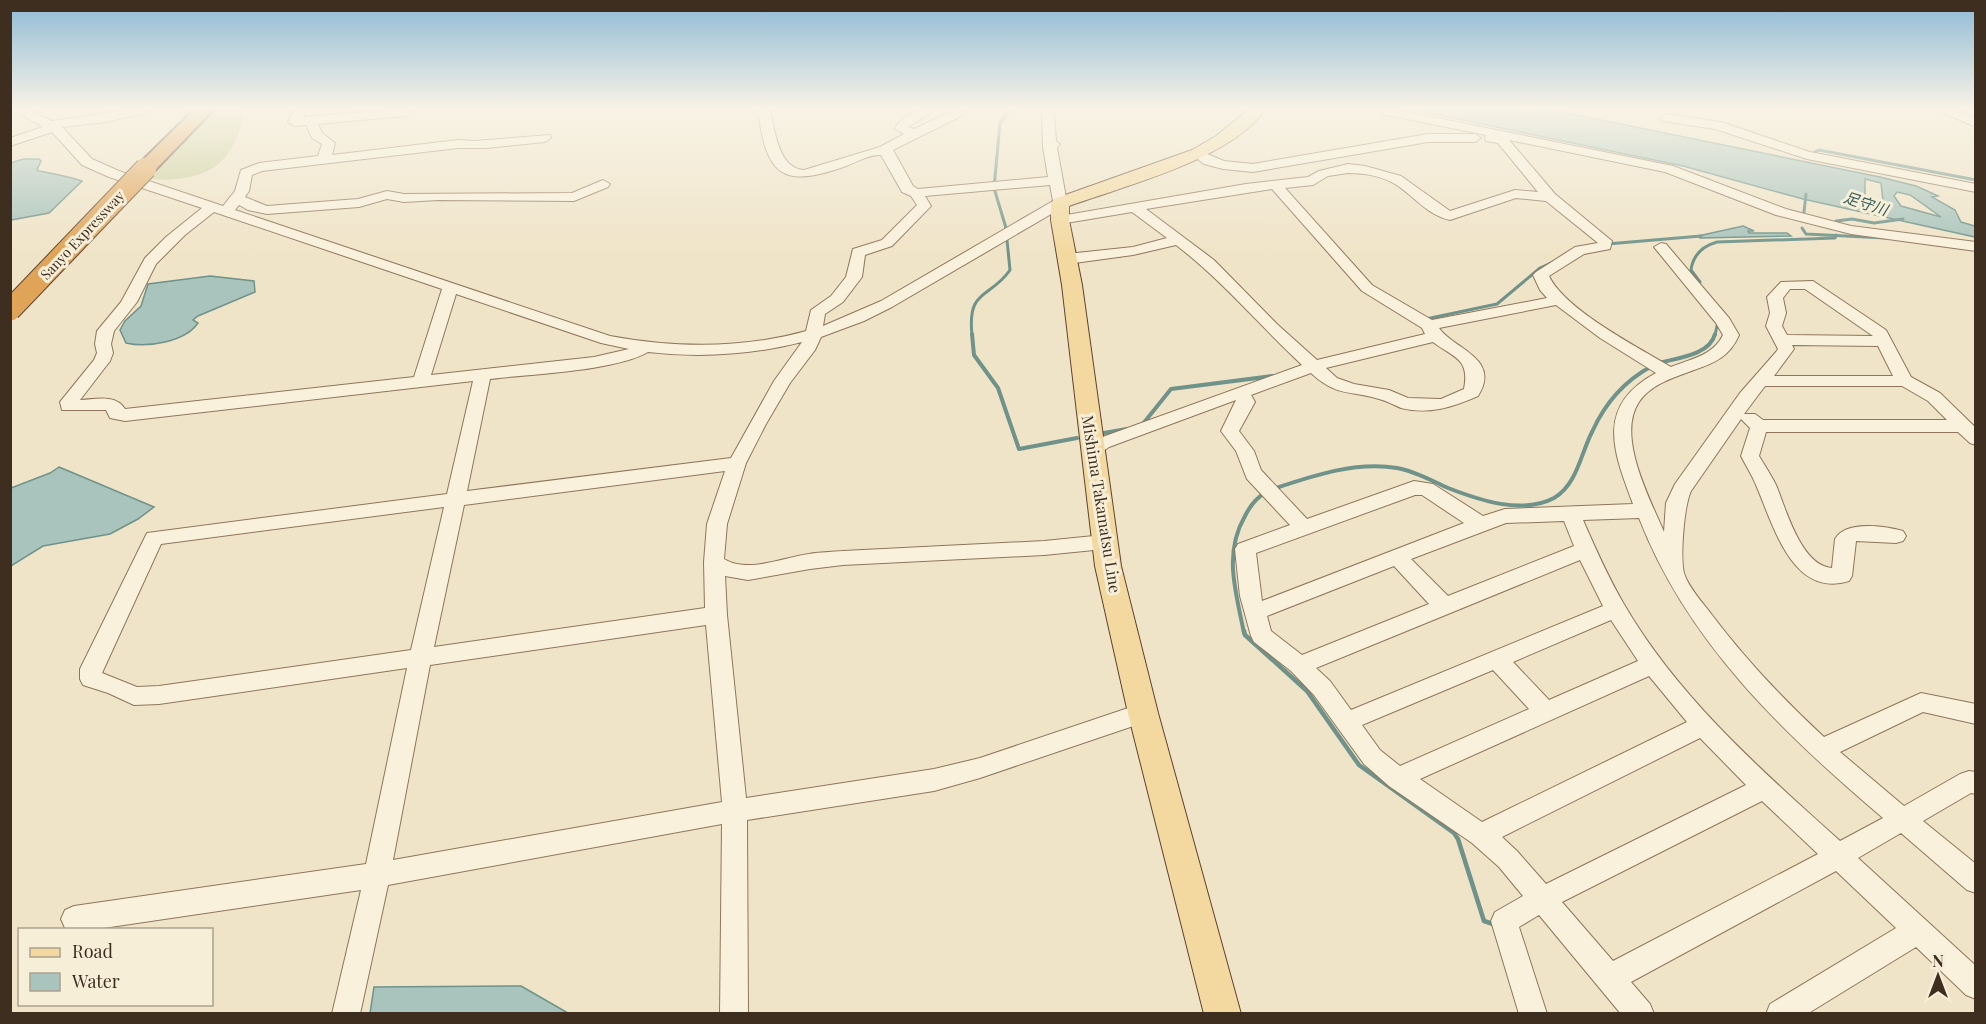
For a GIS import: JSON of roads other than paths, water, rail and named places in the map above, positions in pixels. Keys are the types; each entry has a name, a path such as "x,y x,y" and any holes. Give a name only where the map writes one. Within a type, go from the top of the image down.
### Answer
{"highway":[{"name":"Sanyo Expressway","path":"10,310 146,158"},
{"name":"Sanyo Expressway","path":"10,288 149,158"}],"main road":[{"path":"1058,201 1187,158"},
{"name":"Mishima Takamatsu Line","path":"1058,201 1072,285 1104,542 1143,713 1223,1014"}],"street":[{"path":"83,158 87,162 114,174 450,288 588,334 644,347 721,350 779,342 814,334 879,308 1058,201"},
{"path":"335,158 250,170 246,173 242,191 236,198 220,209 201,214 150,262 129,302 103,336 102,343 105,353 102,361 68,406 108,404 115,407 116,414 125,415 594,362 634,353 644,347"},
{"path":"777,158 787,172 800,175 813,173 854,158"},
{"path":"891,158 907,189 916,193 994,186 1058,201 1134,207 1313,181 1315,177 1331,171 1355,167 1367,168 1394,178 1433,207 1450,216 1515,194 1550,197"},
{"path":"1053,158 1058,201"},
{"path":"1204,158 1239,168 1270,167 1314,158"},
{"path":"1323,158 1332,168 1331,171"},
{"path":"1513,158 1550,197 1605,244 1580,250 1541,274 1548,290 1606,335 1658,367 1718,354 1727,345 1731,335 1723,321 1661,247"},
{"path":"1613,158 1682,173 1781,212 1851,230 1976,247"},
{"path":"1821,158 1976,188"},
{"path":"236,198 254,207 267,210 359,203 387,195 404,198 574,197 603,184"},
{"path":"1134,207 1209,263 1272,328 1331,382 1351,389 1383,394 1405,403 1444,404 1472,392 1476,381 1474,370 1468,359 1427,326 1367,288 1275,186"},
{"path":"734,1014 735,811 716,615 714,562 717,524 737,463 756,424 783,381 807,350 814,334 818,313 823,307 837,299 854,277 858,252 887,243 924,206 916,193"},
{"path":"1067,260 1133,251 1178,240"},
{"path":"1675,579 1673,543 1676,503 1691,474 1722,434 1737,409 1784,354 1786,349 1774,326 1778,313 1777,293 1786,285 1808,284 1880,333 1905,381 1934,397 1976,439"},
{"path":"421,381 450,288"},
{"path":"1427,326 1559,300"},
{"path":"1092,450 1103,443 1242,394 1311,364 1429,338 1427,326"},
{"path":"1782,340 1885,341"},
{"path":"1658,367 1653,379 1633,397 1627,407 1622,426 1626,455 1644,511 1675,579 1715,639 1759,690 1821,750 1976,881"},
{"path":"346,1014 377,875 420,659 483,374"},
{"path":"1760,381 1905,381"},
{"path":"1242,394 1245,402 1230,431 1245,451 1249,467 1304,528"},
{"path":"1737,409 1759,426 1962,426"},
{"path":"1759,426 1750,456 1765,482 1790,543 1815,572 1830,578 1842,576 1845,539 1853,534 1896,536"},
{"path":"716,615 159,695 134,696 115,686 91,679 91,669 154,538 737,463"},
{"path":"1481,524 1426,489 1414,488 1245,549 1250,596 1262,636 1299,665 1322,687 1372,757 1398,778 1481,835 1508,859 1640,1014"},
{"path":"1255,612 1505,516 1644,511"},
{"path":"1571,514 1584,550 1616,610 1651,666 1702,726 1764,789 1976,985"},
{"path":"714,562 722,569 751,572 810,561 843,558 1044,548 1104,542"},
{"path":"1299,665 1584,550"},
{"path":"1397,556 1444,606"},
{"path":"1346,722 1495,658 1616,610"},
{"path":"1495,658 1546,712"},
{"path":"1398,778 1651,666"},
{"path":"1821,750 1921,702 1976,714"},
{"path":"74,919 377,875 735,811 934,780 980,768 1143,713"},
{"path":"1481,835 1702,726"},
{"path":"1610,978 1904,819 1974,784"},
{"path":"1533,1014 1504,921 1543,898 1594,875 1764,789"},
{"path":"1780,1014 1917,931"}],"water":[{"name":"足守川","path":"1644,158 1786,158 1880,177 1916,186 1938,196 1932,197 1955,210 1961,222 1975,226 1975,237 1803,199 1683,166","holes":["1865,179 1881,183 1883,201 1877,205 1865,201","1897,192 1910,195 1941,217 1901,206 1894,196"]},
{"path":"23,159 39,159 41,161 37,170 39,171 82,181 49,213 11,220 11,163"},
{"path":"1743,226 1754,231 1748,231 1749,233 1787,233 1791,236 1700,238 1698,236"},
{"path":"210,276 254,281 255,292 198,316 193,320 198,323 192,330 175,339 144,345 126,343 120,330 125,321 141,306 148,284"},
{"path":"59,467 154,507 138,519 110,534 43,546 11,566 11,488 50,473"},
{"path":"521,986 568,1013 370,1013 374,987"}],"waterway":[{"path":"997,158 994,188 1006,228"},
{"path":"1860,158 1976,180"},
{"path":"1804,212 1806,194"},
{"name":"足守川","path":"1836,221 1852,219 1874,223 1903,219"},
{"path":"1802,228 1806,234 1836,236"},
{"path":"1607,244 1701,236"},
{"path":"1700,282 1691,270 1694,260 1703,249 1717,242 1835,238 1836,236"},
{"path":"1836,236 1885,238"},
{"path":"972,335 971,320 977,301 1010,270 1007,240"},
{"path":"1426,319 1497,304 1540,268 1553,262"},
{"path":"1715,335 1717,326"},
{"path":"972,334 974,355 998,388 1019,449 1077,438"},
{"path":"1659,363 1700,351 1707,347 1715,334"},
{"path":"1273,489 1334,471 1381,466 1410,471 1448,488 1487,501 1515,505 1542,503 1554,498 1568,485 1578,468 1597,421 1609,402 1624,386 1652,366"},
{"path":"1142,425 1171,389 1273,376"},
{"path":"1098,434 1127,429"},
{"path":"1244,633 1233,573 1234,545 1238,530 1249,509 1266,492"},
{"path":"1244,631 1245,635 1307,691 1359,765 1454,833 1458,839 1484,921 1493,924"}]}
